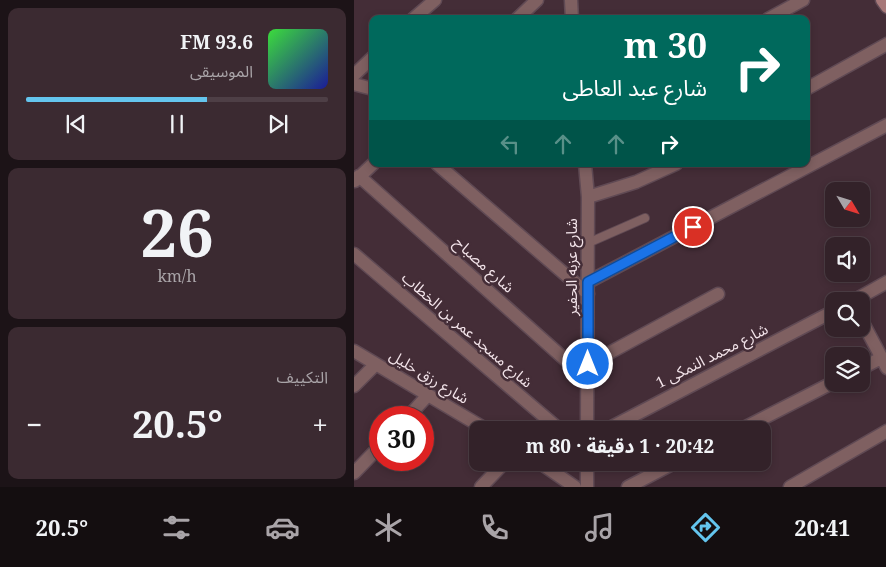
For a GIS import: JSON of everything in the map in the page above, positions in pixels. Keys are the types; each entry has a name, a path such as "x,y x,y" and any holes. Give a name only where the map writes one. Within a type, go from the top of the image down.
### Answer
{"main road":[{"path":"882,0 886,6"}],"street":[{"path":"418,15 435,0"},
{"path":"521,15 537,0"},
{"path":"571,0 572,15"},
{"path":"775,15 803,0"},
{"path":"810,87 886,44"},
{"path":"354,75 369,61"},
{"path":"354,84 369,89"},
{"path":"810,167 886,125"},
{"path":"357,179 370,167"},
{"path":"441,167 588,288 809,167"},
{"name":"شارع عزبه الحفير","path":"585,167 588,198 587,421"},
{"path":"588,198 636,182 669,167"},
{"name":"شارع مصباح","path":"357,179 588,379"},
{"name":"شارع مسجد عمر بن الخطاب","path":"356,259 549,421"},
{"path":"869,292 886,282"},
{"path":"588,364 718,294"},
{"name":"شارع محمد النمكى 1","path":"623,421 825,317"},
{"path":"870,336 884,363 870,366"},
{"name":"شارع رزق خليل","path":"354,351 472,421"},
{"path":"354,386 376,364"},
{"path":"758,421 825,387"},
{"path":"418,406 428,395"},
{"path":"790,487 886,431"},
{"path":"354,473 369,457"},
{"path":"481,487 496,471"},
{"path":"552,471 575,487"},
{"path":"587,471 587,487"},
{"path":"628,487 659,471"}],"lane":[{"path":"588,243 644,218"}],"route":[{"path":"588,364 588,282 693,227"}]}
